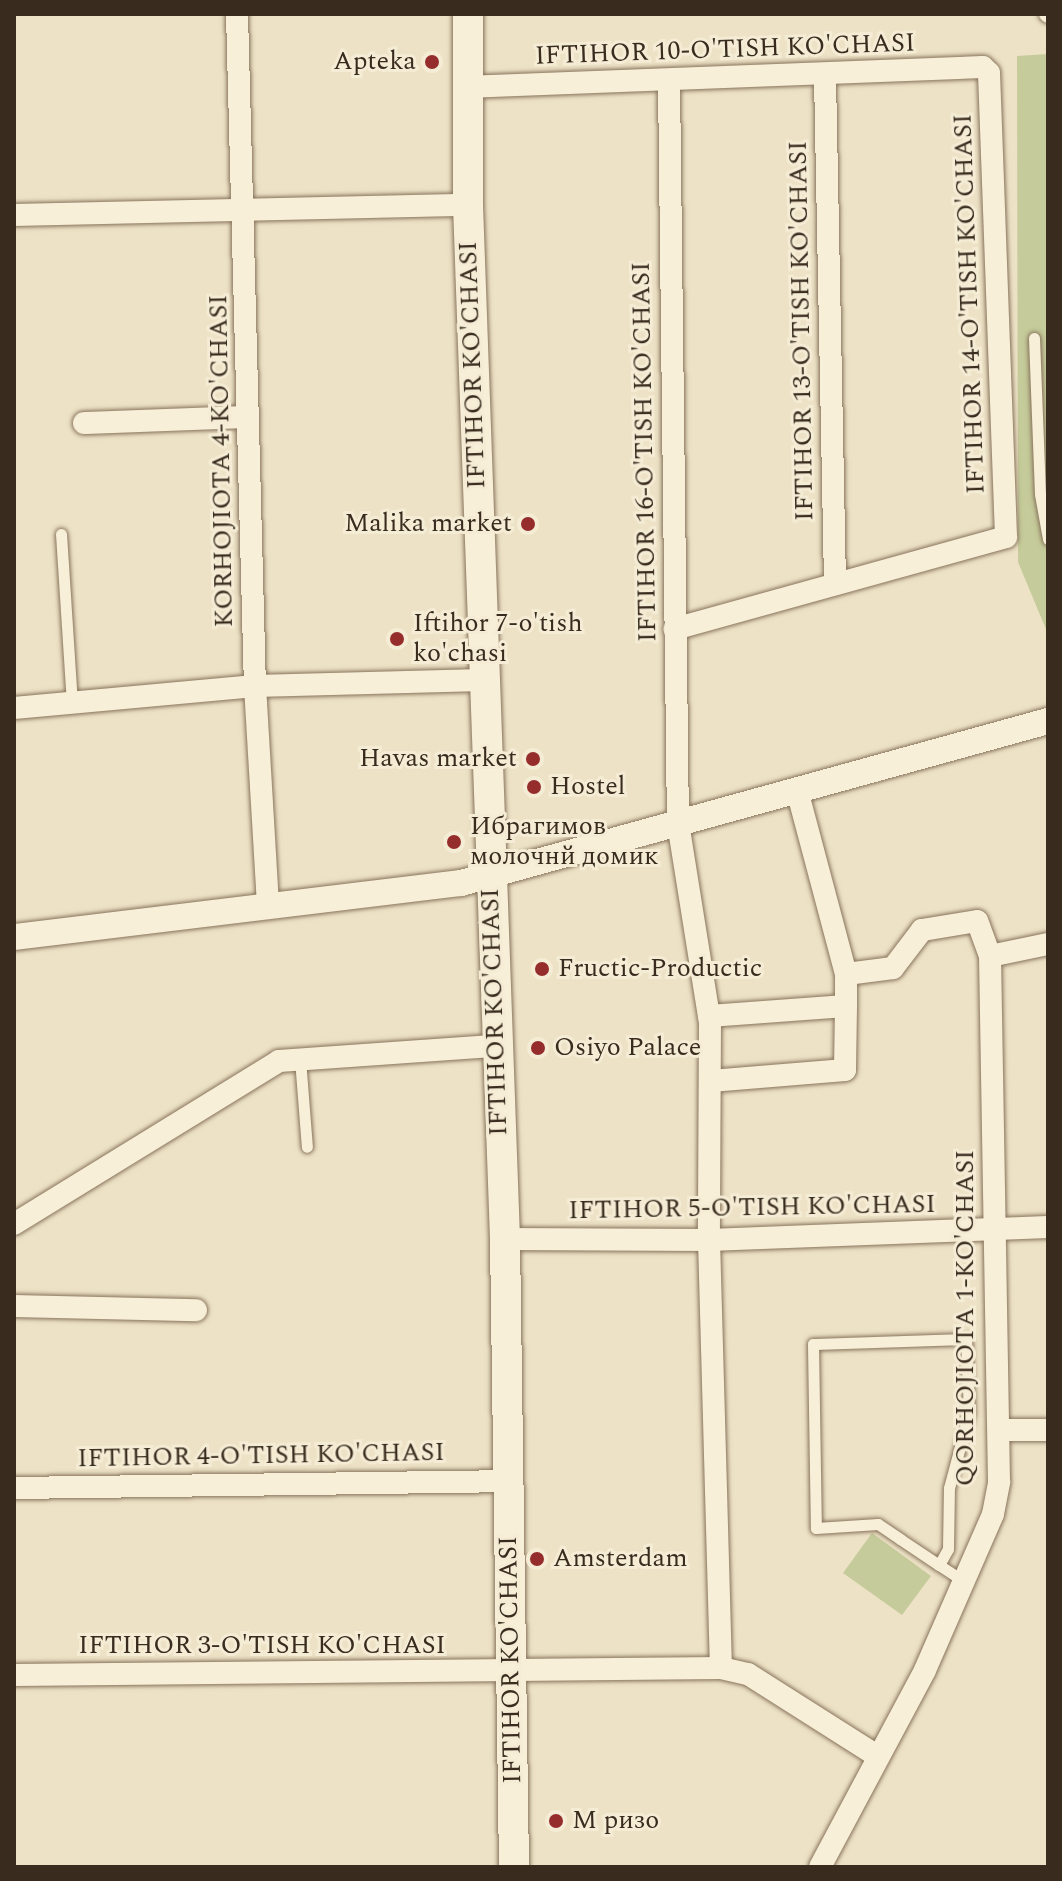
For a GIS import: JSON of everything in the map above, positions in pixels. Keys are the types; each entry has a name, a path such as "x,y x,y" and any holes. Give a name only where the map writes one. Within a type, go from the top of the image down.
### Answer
{"main road":[{"name":"IFTIHOR KO'CHASI","path":"468,14 465,45 468,205 495,1046 505,1239 514,1867"}],"street":[{"name":"KORHOJIOTA 4-KO'CHASI","path":"237,14 255,686 268,907"},
{"path":"452,14 465,45"},
{"name":"IFTIHOR 10-O'TISH KO'CHASI","path":"465,87 987,69"},
{"name":"IFTIHOR 14-O'TISH KO'CHASI","path":"835,584 1006,537 987,69"},
{"name":"IFTIHOR 13-O'TISH KO'CHASI","path":"825,76 835,584"},
{"name":"IFTIHOR 16-O'TISH KO'CHASI","path":"669,80 678,823 709,1016 709,1240 721,1668"},
{"path":"14,215 468,205"},
{"path":"84,423 248,417"},
{"path":"675,629 835,584"},
{"path":"14,708 255,686 483,680"},
{"path":"14,937 268,907 489,875 1048,721"},
{"path":"710,1081 845,1070 846,974 797,790"},
{"name":"QORHOJIOTA 1-KO'CHASI","path":"820,1867 925,1670 965,1582 993,1514 1000,1430 990,956 977,921 922,930 893,968 846,974"},
{"path":"990,956 1048,944"},
{"path":"709,1016 846,1006"},
{"path":"14,1224 274,1064 300,1059 495,1046"},
{"name":"IFTIHOR 5-O'TISH KO'CHASI","path":"505,1239 709,1240 1048,1227"},
{"path":"14,1306 196,1310"},
{"path":"1000,1430 1048,1430"},
{"name":"IFTIHOR 4-O'TISH KO'CHASI","path":"14,1488 509,1481"},
{"path":"721,1668 748,1674 877,1756"},
{"name":"IFTIHOR 3-O'TISH KO'CHASI","path":"14,1675 511,1673 721,1668"}],"lane":[{"path":"1034,338 1040,494 1048,539"},
{"path":"61,534 72,702"},
{"path":"300,1059 307,1147"},
{"path":"939,1565 948,1549 949,1488 969,1413 966,1339 813,1344 816,1528 878,1524 939,1565 965,1582"}],"green space":[{"path":"1048,54 1048,634 1018,562 1017,56"},
{"path":"872,1533 931,1576 902,1615 843,1573"}],"place":[{"name":"Apteka","path":"432,62"},
{"name":"Malika market","path":"528,524"},
{"name":"Iftihor 7-o'tish ko'chasi","path":"397,639"},
{"name":"Havas market","path":"533,759"},
{"name":"Hostel","path":"534,787"},
{"name":"Ибрагимов молочнй домик","path":"454,842"},
{"name":"Fructic-Productic","path":"542,969"},
{"name":"Osiyo Palace","path":"538,1048"},
{"name":"Amsterdam","path":"537,1559"},
{"name":"М ризо","path":"556,1821"}]}
